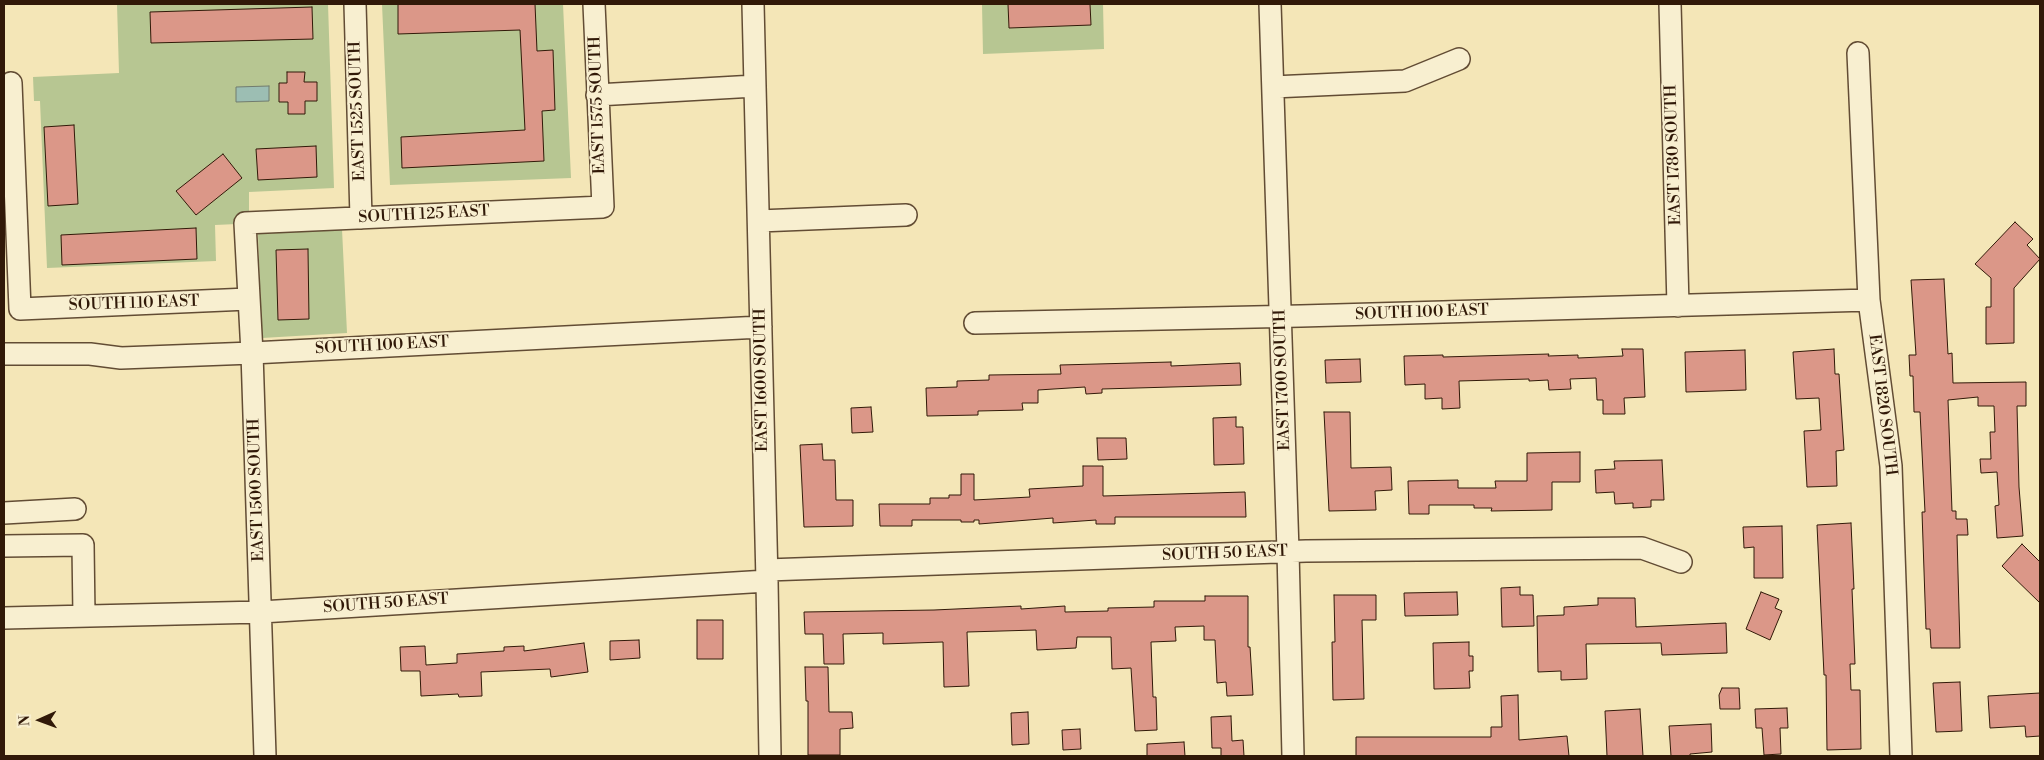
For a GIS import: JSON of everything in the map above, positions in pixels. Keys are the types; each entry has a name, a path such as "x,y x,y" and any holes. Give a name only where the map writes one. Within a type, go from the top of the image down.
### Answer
{"street":[{"name":"EAST 1525 SOUTH","path":"355,4 361,218"},
{"name":"EAST 1575 SOUTH","path":"594,4 603,207"},
{"name":"EAST 1600 SOUTH","path":"753,4 770,756"},
{"name":"EAST 1700 SOUTH","path":"1270,4 1293,756"},
{"name":"EAST 1780 SOUTH","path":"1670,4 1678,306"},
{"name":"EAST 1820 SOUTH","path":"1858,53 1869,300 1892,466 1901,756"},
{"path":"1273,87 1405,81 1459,59"},
{"name":"SOUTH 110 EAST","path":"11,83 20,309 248,299"},
{"path":"597,95 755,86"},
{"name":"SOUTH 125 EAST","path":"246,223 603,207"},
{"path":"759,220 906,215"},
{"name":"EAST 1500 SOUTH","path":"246,223 261,612 264,756"},
{"name":"SOUTH 100 EAST","path":"975,323 1281,317 1869,300"},
{"name":"SOUTH 100 EAST","path":"4,354 90,354 121,358 252,353 761,326"},
{"path":"4,513 75,508"},
{"path":"4,546 84,544 84,616"},
{"name":"SOUTH 50 EAST","path":"4,618 261,612 767,576 1288,551 1642,548 1681,562"}],"green space":[{"path":"117,4 328,4 334,188 249,192 249,213 237,224 215,225 216,261 47,268 40,101 34,101 33,77 119,73"},
{"path":"382,4 563,4 571,178 390,185"},
{"path":"982,4 1008,4 1009,28 1091,24 1090,4 1103,4 1104,49 983,54"},
{"path":"342,229 347,333 262,338 258,234"}],"water":[{"path":"269,86 269,101 236,102 236,87"}],"building":[{"path":"398,4 535,4 537,51 553,50 555,110 542,111 544,161 402,168 401,137 525,130 520,30 398,34"},
{"path":"1008,4 1090,4 1091,25 1009,28"},
{"path":"312,7 313,39 151,43 150,12"},
{"path":"287,72 305,72 304,82 317,82 317,101 305,101 305,114 288,114 288,102 279,102 279,83 287,83"},
{"path":"74,125 78,204 48,206 44,127"},
{"path":"316,146 317,177 258,180 256,149"},
{"path":"223,154 242,178 196,215 176,191"},
{"path":"2015,222 2033,239 2027,245 2040,259 2014,288 2014,343 1986,344 1986,307 1991,307 1991,278 1975,264"},
{"path":"196,228 197,259 62,265 61,235"},
{"path":"308,249 309,319 278,320 276,250"},
{"path":"1944,279 1948,354 1952,353 1953,383 2026,382 2026,406 2017,406 2019,487 2023,536 1997,538 1995,506 1999,505 1997,472 1981,473 1980,459 1991,459 1990,432 1995,432 1994,406 1978,406 1978,397 1948,400 1952,511 1956,511 1956,519 1967,519 1968,535 1957,535 1960,648 1931,648 1930,629 1926,629 1922,512 1925,512 1920,412 1914,412 1913,376 1910,376 1909,355 1916,355 1911,280"},
{"path":"1622,349 1643,349 1645,397 1624,398 1625,414 1603,414 1603,400 1597,400 1596,378 1570,379 1571,389 1549,390 1548,380 1459,381 1460,408 1442,409 1442,398 1425,399 1425,384 1405,385 1404,356 1443,355 1443,357 1549,354 1548,356 1578,355 1578,358 1623,356"},
{"path":"1834,349 1835,374 1839,374 1844,450 1836,451 1837,486 1807,487 1804,431 1821,430 1819,398 1796,399 1793,352"},
{"path":"1745,350 1746,390 1686,392 1685,352"},
{"path":"1360,359 1361,382 1326,383 1325,360"},
{"path":"1171,362 1171,366 1240,363 1241,385 1102,389 1102,393 1086,394 1085,387 1038,390 1038,403 1022,403 1023,410 978,411 978,415 927,416 926,388 957,387 957,381 989,380 989,375 1061,374 1060,365"},
{"path":"871,407 873,432 852,433 851,408"},
{"path":"1324,412 1350,412 1351,468 1391,467 1392,490 1375,491 1376,510 1329,511"},
{"path":"1236,417 1236,427 1243,427 1244,464 1214,465 1213,418"},
{"path":"1097,438 1126,438 1127,459 1098,460"},
{"path":"822,444 823,460 835,460 836,500 853,500 853,526 804,527 800,445"},
{"path":"1580,452 1580,482 1552,482 1552,510 1491,511 1492,508 1474,508 1474,505 1429,505 1429,514 1409,514 1408,481 1458,480 1458,488 1496,488 1495,481 1527,481 1527,453"},
{"path":"1662,460 1664,500 1651,500 1651,507 1633,508 1633,503 1615,504 1614,492 1596,493 1595,470 1615,469 1614,461"},
{"path":"1083,466 1103,466 1103,496 1245,492 1246,517 1115,517 1115,524 1096,524 1096,520 1053,523 1053,518 979,524 979,520 961,522 961,520 912,520 912,526 880,526 879,504 930,504 930,498 949,498 949,495 961,495 961,474 974,474 974,500 1030,497 1029,489 1083,486"},
{"path":"1851,523 1855,664 1850,664 1851,690 1860,690 1861,749 1827,750 1826,675 1824,675 1817,525"},
{"path":"1782,526 1783,578 1754,578 1754,547 1744,548 1743,527"},
{"path":"2022,544 2040,562 2040,603 2002,566"},
{"path":"1520,587 1520,595 1533,595 1534,626 1502,627 1501,588"},
{"path":"1457,592 1458,615 1405,616 1404,593"},
{"path":"1761,592 1779,599 1775,608 1782,611 1770,640 1746,629"},
{"path":"1334,595 1376,595 1376,620 1362,620 1364,699 1333,700 1332,642 1335,642"},
{"path":"1205,596 1248,596 1248,647 1250,647 1253,695 1227,696 1226,682 1217,683 1215,640 1204,640 1204,626 1175,627 1176,641 1151,642 1153,697 1156,697 1157,730 1135,731 1131,668 1112,669 1111,637 1077,637 1076,648 1037,650 1036,630 967,632 969,686 944,687 943,642 883,644 883,633 843,634 844,664 824,664 823,634 805,634 804,612 934,610 1021,606 1021,609 1065,606 1065,612 1108,611 1108,608 1154,607 1154,601 1205,601"},
{"path":"1598,598 1635,598 1636,627 1726,623 1727,653 1662,655 1661,643 1586,644 1587,679 1561,680 1561,671 1538,672 1537,616 1564,615 1564,607 1598,605"},
{"path":"697,620 723,620 723,659 697,659"},
{"path":"639,640 640,658 610,660 610,641"},
{"path":"1469,642 1469,656 1473,656 1473,671 1469,671 1470,688 1434,689 1433,643"},
{"path":"584,643 588,672 551,677 550,669 481,672 482,696 459,697 458,694 421,696 420,671 401,671 400,647 425,646 426,665 457,663 457,654 504,651 504,647 524,646 524,651"},
{"path":"805,667 828,667 829,712 852,712 853,728 840,729 840,755 808,755 808,701 806,701"},
{"path":"1960,682 1962,731 1936,732 1933,683"},
{"path":"1722,688 1739,688 1740,709 1720,709 1719,695"},
{"path":"2040,693 2040,736 2026,737 2025,726 1990,728 1988,696"},
{"path":"1518,695 1519,740 1567,736 1569,756 1356,756 1356,737 1491,737 1491,727 1502,727 1501,696"},
{"path":"1787,708 1788,728 1780,728 1781,754 1764,755 1762,728 1756,728 1755,709"},
{"path":"1640,709 1643,756 1607,756 1605,711"},
{"path":"1028,712 1029,744 1012,745 1011,713"},
{"path":"1231,716 1232,741 1243,740 1244,756 1221,756 1221,748 1212,748 1211,717"},
{"path":"1711,724 1712,752 1690,754 1690,756 1671,756 1669,726"},
{"path":"1080,729 1081,749 1063,750 1062,730"},
{"path":"1184,742 1185,756 1147,756 1147,744"}]}
